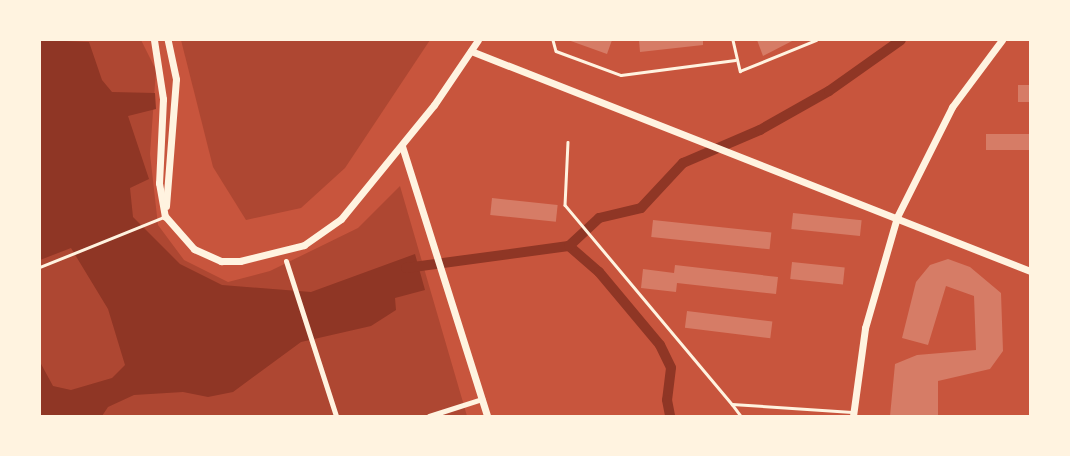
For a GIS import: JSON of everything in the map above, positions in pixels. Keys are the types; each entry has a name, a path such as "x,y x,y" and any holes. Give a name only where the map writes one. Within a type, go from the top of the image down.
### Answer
{"street":[{"path":"154,40 163,99 159,183 165,216 194,249 220,261 284,252 304,245 341,219 402,146 478,40"},
{"path":"165,216 174,130 173,55 170,40"},
{"path":"854,414 865,328 897,217 952,107 1002,40"},
{"path":"470,51 750,158 1030,271"},
{"path":"402,146 433,236 487,416"},
{"path":"286,262 292,284 313,339 336,416"},
{"path":"429,416 482,399"}],"lane":[{"path":"552,40 556,51 621,75 735,60"},
{"path":"733,40 735,60 740,72 816,40"},
{"path":"568,142 564,205 732,404 740,416"},
{"path":"40,267 165,216"},
{"path":"732,404 854,414"}],"shaded area":[{"path":"40,40 141,40 156,70 150,154 158,225 184,260 228,282 270,271 358,228 400,186 467,416 40,416"},
{"path":"40,40 89,42 102,80 112,92 155,93 156,109 128,116 149,179 130,188 133,217 180,264 222,285 311,292 415,254 425,290 395,298 396,310 371,326 301,342 233,392 208,397 183,392 134,395 108,407 102,416 40,416 40,362 53,386 71,390 112,378 125,365 108,309 71,248 40,260"},
{"path":"181,40 430,40 345,168 301,208 246,220 213,167"}],"building":[{"path":"568,40 612,40 607,54"},
{"path":"639,40 703,40 703,45 640,52"},
{"path":"757,40 794,40 763,56"},
{"path":"1018,85 1030,85 1030,102 1018,102"},
{"path":"986,134 1030,134 1030,150 986,150"},
{"path":"492,198 558,205 556,222 490,215"},
{"path":"793,213 862,220 860,236 791,229"},
{"path":"653,220 771,232 770,249 651,237"},
{"path":"948,259 970,267 1001,293 1003,351 990,369 938,381 938,416 890,416 895,364 917,355 976,350 974,296 946,286 928,345 902,338 916,282 930,265"},
{"path":"792,262 845,268 843,284 790,279"},
{"path":"675,265 778,277 776,294 677,283 676,292 641,288 643,269 674,273"},
{"path":"687,311 772,321 770,338 685,328"}],"waterway":[{"path":"406,268 569,246 599,218 641,208 683,163 760,130 829,91 901,40"},
{"path":"569,246 599,272 660,345 671,368 667,400 670,416"}]}
